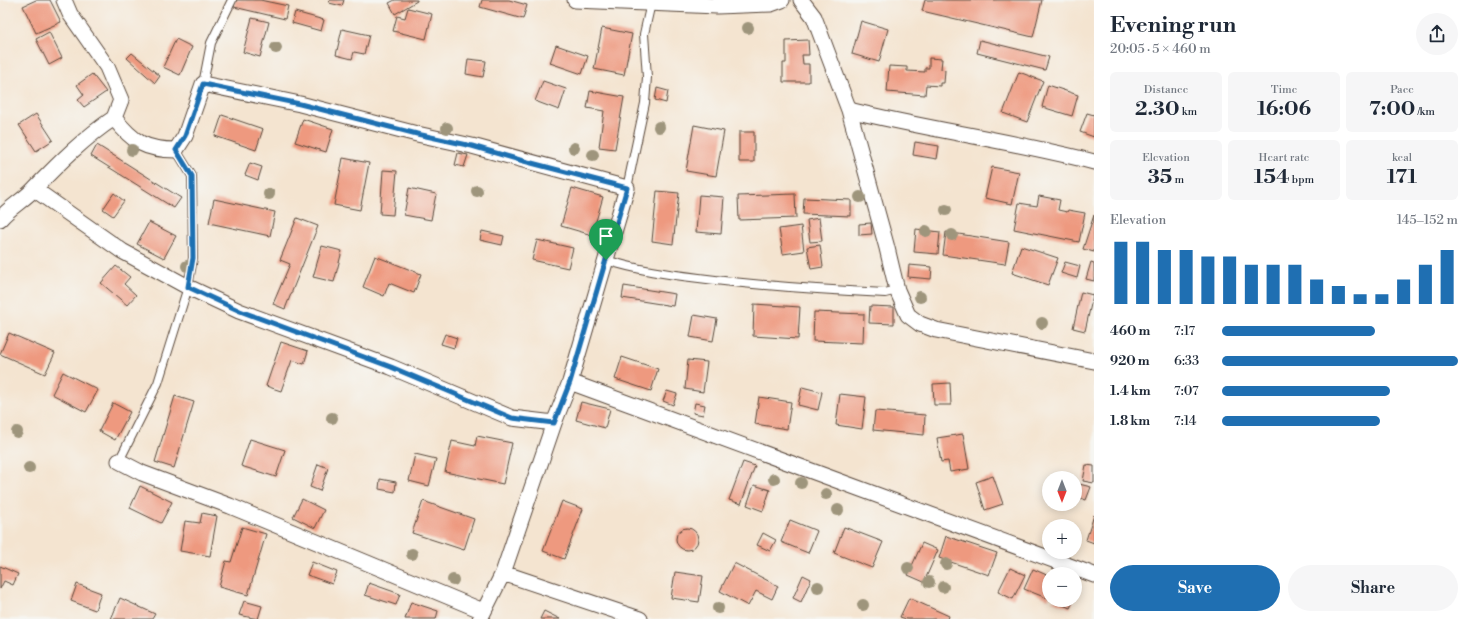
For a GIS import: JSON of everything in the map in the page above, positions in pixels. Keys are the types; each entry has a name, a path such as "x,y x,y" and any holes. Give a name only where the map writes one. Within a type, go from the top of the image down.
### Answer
{"street":[{"path":"1,214 34,189 50,171 91,134 114,118 121,100 107,67 70,14 64,0"},
{"path":"575,0 717,6 771,4 782,0"},
{"path":"801,0 814,17 849,110 897,290 908,315 920,324 936,330 1094,361"},
{"path":"114,118 129,137 138,142 158,150 176,150 185,136 203,84 300,104 417,134 472,146 627,188 570,382 554,423 503,573 482,615 230,506 142,473 119,461"},
{"path":"849,110 989,138 1094,162"},
{"path":"34,189 122,251 188,287 240,311 391,367 512,418 554,423"},
{"path":"570,382 1094,575"},
{"path":"503,573 640,619"}],"lane":[{"path":"203,84 211,43 232,0"},
{"path":"627,188 645,103 647,77 644,34 650,3"},
{"path":"119,461 158,383 188,287 193,258 192,176 176,150"},
{"path":"606,260 633,269 743,284 831,291 885,292 897,290"}],"building":[{"path":"36,0 50,0 61,22 36,33 23,6"},
{"path":"235,0 260,0 288,6 285,19 234,7"},
{"path":"330,0 344,0 342,6 329,3"},
{"path":"395,0 417,1 395,14 389,3"},
{"path":"482,0 509,0 527,5 523,19 480,7"},
{"path":"925,0 1042,0 1033,37 922,11"},
{"path":"408,8 432,14 426,39 393,31 397,16 405,18"},
{"path":"295,12 324,20 321,31 292,23"},
{"path":"252,18 269,22 260,57 243,52"},
{"path":"861,21 888,29 879,62 852,54"},
{"path":"602,28 632,34 624,75 594,69"},
{"path":"342,29 369,35 364,54 354,52 352,59 336,55"},
{"path":"49,32 62,58 49,65 36,39"},
{"path":"176,39 192,47 180,75 163,67"},
{"path":"808,40 809,55 802,55 803,64 809,64 809,82 783,82 783,63 786,63 786,41"},
{"path":"980,40 1049,57 1045,70 977,53"},
{"path":"556,45 588,56 582,74 550,63"},
{"path":"132,53 160,76 155,83 127,58"},
{"path":"929,58 942,59 941,69 945,70 944,83 940,83 940,86 926,85 925,95 887,92 889,66 907,67 907,71 925,72 925,68 929,68"},
{"path":"468,59 486,61 483,77 466,74"},
{"path":"1019,72 1043,81 1027,122 1003,113"},
{"path":"92,74 106,92 84,107 78,100 84,95 77,85"},
{"path":"543,81 566,89 559,110 535,101"},
{"path":"1048,85 1078,95 1072,116 1042,107"},
{"path":"657,88 668,91 666,103 655,100"},
{"path":"590,91 624,97 615,149 599,147 604,111 587,108"},
{"path":"1087,113 1094,115 1094,137 1080,132"},
{"path":"36,114 53,140 36,151 19,125"},
{"path":"222,115 263,129 256,150 215,136"},
{"path":"303,119 333,129 326,152 295,142"},
{"path":"694,125 724,131 716,176 686,171"},
{"path":"739,132 754,132 754,162 739,162"},
{"path":"915,142 939,146 937,159 913,155"},
{"path":"97,145 181,198 174,208 91,156"},
{"path":"458,153 468,155 464,167 455,165"},
{"path":"343,158 369,163 360,210 334,205"},
{"path":"250,163 262,167 258,180 245,175"},
{"path":"992,167 1019,172 1012,204 985,198"},
{"path":"383,170 397,171 393,215 380,214"},
{"path":"409,188 436,194 431,220 404,215"},
{"path":"572,188 603,197 592,235 561,226"},
{"path":"657,191 679,193 673,244 652,241"},
{"path":"114,193 124,201 113,216 103,209"},
{"path":"795,194 796,218 739,220 738,196"},
{"path":"699,195 724,197 721,234 696,232"},
{"path":"1039,196 1060,200 1058,210 1085,213 1079,242 1014,229 1019,203 1037,206"},
{"path":"804,198 851,200 851,216 803,214"},
{"path":"214,199 275,212 270,236 209,223"},
{"path":"1094,215 1094,252 1083,249"},
{"path":"297,218 318,226 285,309 273,304 290,264 280,260"},
{"path":"819,218 822,241 810,242 807,220"},
{"path":"149,222 176,236 164,258 137,244"},
{"path":"871,223 872,234 859,235 859,224"},
{"path":"801,226 804,251 783,254 779,229"},
{"path":"916,229 940,232 938,254 914,252"},
{"path":"482,231 504,236 502,245 480,240"},
{"path":"946,232 1009,242 1005,264 943,255"},
{"path":"537,240 573,248 568,268 532,260"},
{"path":"820,245 823,267 811,269 807,247"},
{"path":"322,246 342,251 334,282 313,277"},
{"path":"1021,246 1058,258 1048,285 1012,273"},
{"path":"375,256 421,274 414,293 389,283 384,296 363,287"},
{"path":"1065,262 1080,266 1077,278 1061,273"},
{"path":"1091,262 1094,263 1094,281 1086,279"},
{"path":"909,265 932,267 931,279 908,277"},
{"path":"116,266 130,277 124,284 136,295 127,305 101,283"},
{"path":"624,286 675,294 673,306 622,298"},
{"path":"1081,292 1093,295 1085,331 1073,328"},
{"path":"754,304 800,307 798,339 753,336"},
{"path":"870,306 894,307 894,324 869,323"},
{"path":"814,312 864,314 863,343 813,341"},
{"path":"694,315 717,319 713,341 690,337"},
{"path":"9,333 55,353 45,374 0,354"},
{"path":"445,334 457,338 454,348 441,344"},
{"path":"281,342 308,351 304,364 292,360 281,391 266,386"},
{"path":"622,357 658,369 651,391 615,379"},
{"path":"688,360 707,362 703,392 685,389"},
{"path":"63,372 98,390 86,412 52,394"},
{"path":"950,383 951,405 934,405 933,384"},
{"path":"802,387 822,392 818,410 798,405"},
{"path":"667,391 677,394 673,405 663,401"},
{"path":"840,394 866,397 862,429 836,425"},
{"path":"175,396 194,402 174,468 155,462"},
{"path":"759,397 791,402 787,429 755,424"},
{"path":"581,402 610,409 605,428 576,420"},
{"path":"113,403 130,412 115,440 99,431"},
{"path":"695,403 705,405 703,415 693,413"},
{"path":"875,411 925,415 924,435 873,430"},
{"path":"963,434 969,469 950,472 948,461 941,462 937,438"},
{"path":"477,436 512,443 503,484 445,472 452,441 475,446"},
{"path":"250,439 285,450 276,477 241,466"},
{"path":"415,454 436,459 429,486 409,481"},
{"path":"743,462 755,466 741,504 729,500"},
{"path":"318,464 328,468 320,491 310,487"},
{"path":"1086,465 1094,466 1094,483 1083,481"},
{"path":"993,476 1003,504 985,510 976,482"},
{"path":"380,479 396,482 395,492 379,489"},
{"path":"754,485 770,490 763,511 747,505"},
{"path":"1082,485 1091,487 1086,500 1082,499"},
{"path":"140,486 172,502 161,523 130,508"},
{"path":"302,499 324,510 315,528 293,517"},
{"path":"423,501 474,519 464,550 412,533"},
{"path":"562,501 583,509 564,559 543,551"},
{"path":"202,513 217,516 210,556 180,551 185,521 200,523"},
{"path":"1094,515 1094,543 1086,540"},
{"path":"790,520 817,531 808,553 781,542"},
{"path":"242,527 266,534 248,595 219,587 226,561 231,562"},
{"path":"844,527 883,542 872,568 834,553"},
{"path":"687,528 695,531 698,539 695,547 687,550 679,547 676,539 679,531"},
{"path":"763,533 776,540 770,551 757,545"},
{"path":"946,536 997,553 989,575 939,558"},
{"path":"922,543 938,550 924,582 908,575"},
{"path":"312,562 337,572 332,584 307,575"},
{"path":"734,563 778,586 772,599 756,591 748,606 720,591"},
{"path":"0,566 18,574 13,585 4,581 0,589"},
{"path":"1010,568 1025,575 1013,599 998,592"},
{"path":"1033,569 1042,573 1042,596 1024,589"},
{"path":"675,572 703,576 699,602 671,598"},
{"path":"803,575 811,579 801,602 793,598"},
{"path":"369,583 400,594 396,605 365,595"},
{"path":"77,584 101,593 95,610 71,601"},
{"path":"120,598 155,614 152,619 111,619"},
{"path":"909,598 949,616 948,619 906,619 900,617"},
{"path":"244,601 262,606 258,619 239,615"},
{"path":"411,602 438,611 436,619 405,619"},
{"path":"544,611 560,619 540,619"}],"route":[{"path":"203,84 300,104 417,134 472,146 570,174 627,188 606,260 570,382 554,423 512,418 391,367 240,311 188,287 193,258 192,176 176,150 185,136 192,119 203,84"}]}
